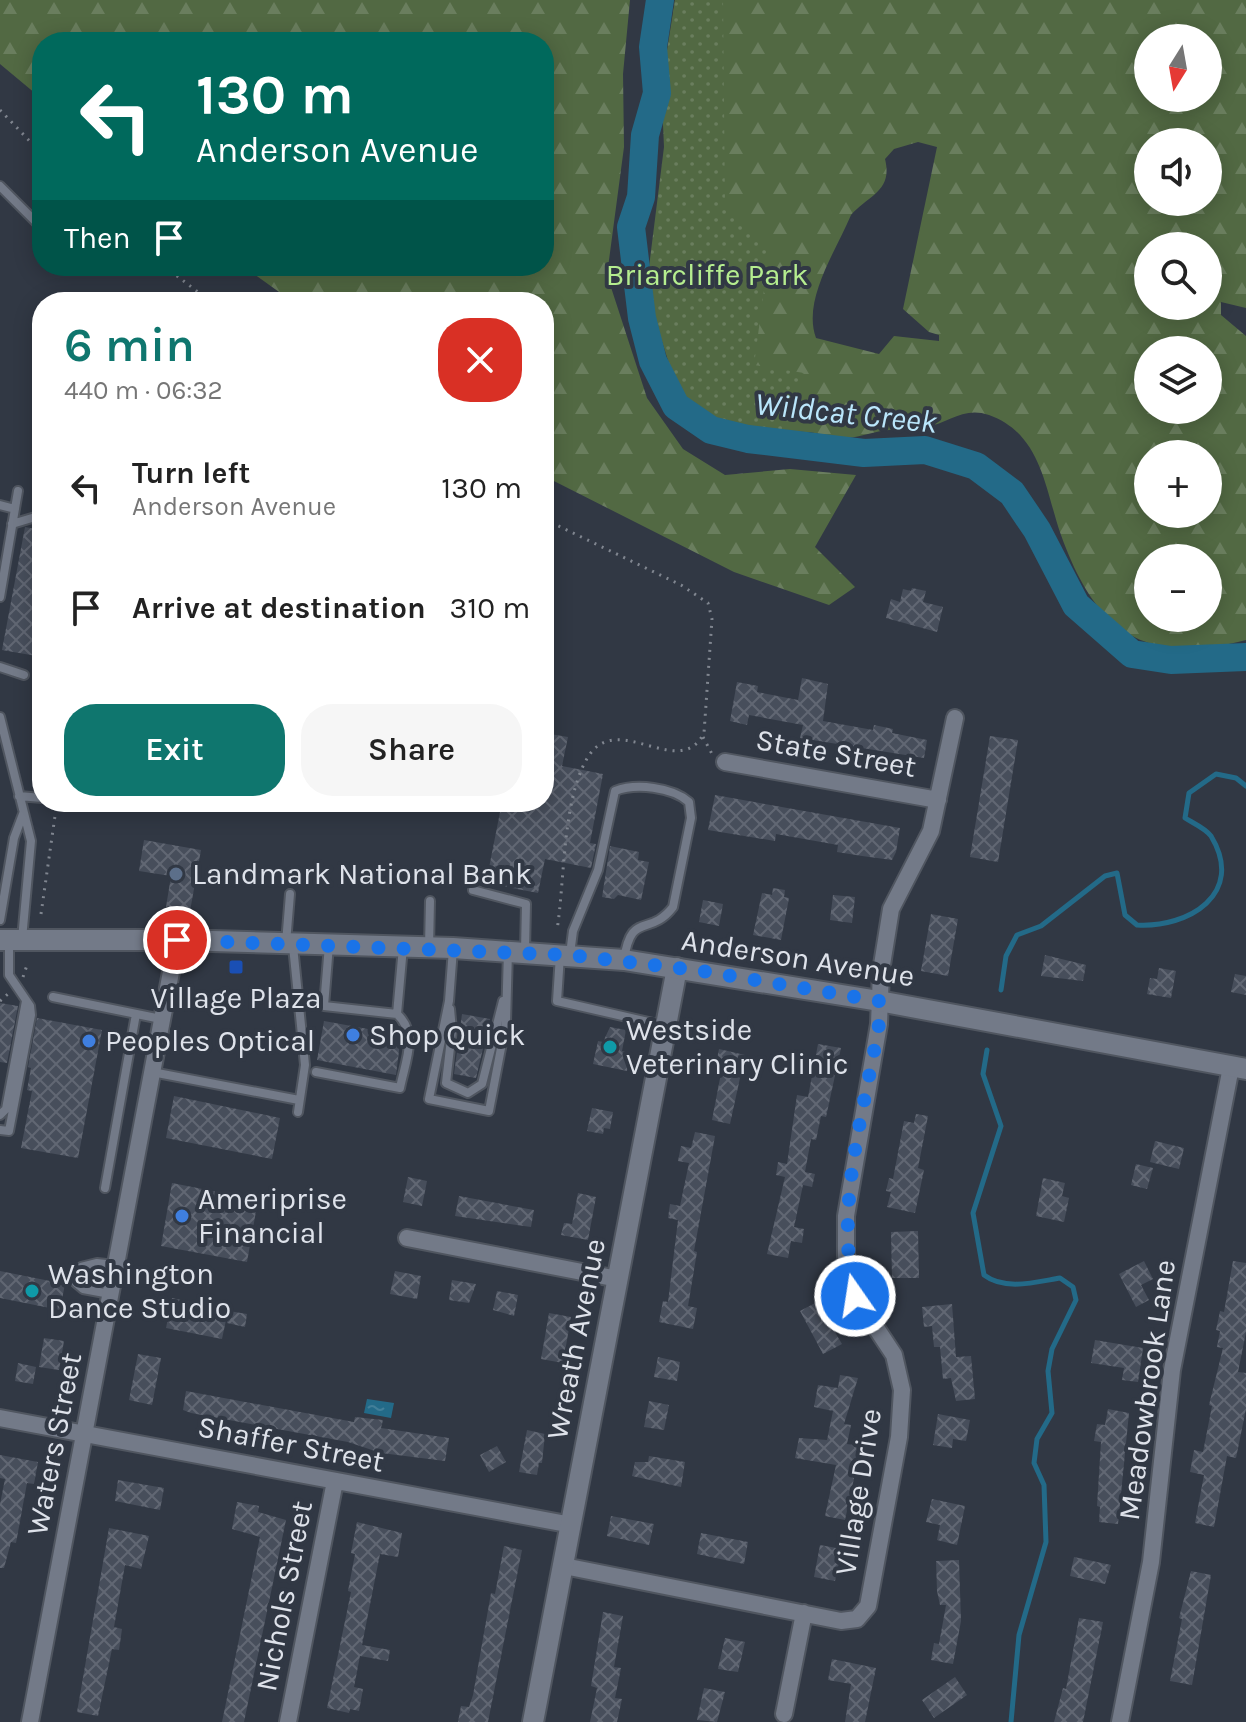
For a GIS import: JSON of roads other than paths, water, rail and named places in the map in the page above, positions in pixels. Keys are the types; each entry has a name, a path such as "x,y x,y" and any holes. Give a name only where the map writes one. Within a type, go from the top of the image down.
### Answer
{"main road":[{"name":"Anderson Avenue","path":"10,940 177,940 453,948 624,960 879,1001 1239,1068"},
{"name":"Wreath Avenue","path":"533,1722 677,968"}],"street":[{"name":"Village Drive","path":"564,1566 841,1621 857,1619 868,1606 899,1437 902,1390 894,1355 855,1296 846,1256 846,1216 879,1024 891,909 931,831 955,718"},
{"name":"State Street","path":"725,762 938,800"},
{"name":"Waters Street","path":"30,1722 177,940"},
{"name":"Meadowbrook Lane","path":"1120,1722 1151,1562 1172,1370 1239,1068"},
{"path":"407,1238 618,1279"},
{"name":"Shaffer Street","path":"0,1418 572,1525"},
{"name":"Nichols Street","path":"288,1722 335,1481"},
{"path":"784,1714 804,1613"}],"lane":[{"path":"0,186 32,218"},
{"path":"0,597 18,491"},
{"path":"0,505 15,509"},
{"path":"12,524 32,518"},
{"path":"0,667 24,675"},
{"path":"0,717 2,736 31,841 10,940 9,975 31,1015 9,1131 0,1130"},
{"path":"624,960 628,937 634,928 665,917 673,907 691,818 689,802 680,794 641,787 615,791 598,870 565,955 557,1001 666,1026"},
{"path":"19,796 32,797"},
{"path":"0,920 14,838 23,814"},
{"path":"449,1001 452,1030 445,1076 451,1088 468,1093 482,1084 495,1023 517,951 526,904 473,890"},
{"path":"290,894 290,943 305,1065 298,1112"},
{"path":"429,948 430,901"},
{"path":"329,945 324,1006 397,1014"},
{"path":"316,1072 400,1088 411,1034 397,1014 403,947"},
{"path":"453,948 449,1001 429,1099 489,1111 506,1022 505,998"},
{"path":"53,997 162,1019"},
{"path":"0,1115 6,1109 26,1001"},
{"path":"105,1188 136,1014"},
{"path":"152,1072 299,1100"},
{"path":"110,1294 83,1289 76,1283 77,1273 81,1267 97,1263 116,1265"}],"water":[{"path":"367,1399 394,1403 391,1418 364,1413"}],"waterway":[{"name":"Wildcat Creek","path":"660,0 653,47 657,93 645,135 641,197 631,227 642,318 653,361 676,406 711,430 748,439 864,453 925,450 976,466 1012,493 1037,530 1076,605 1132,654 1171,660 1246,657"},
{"path":"1001,990 1006,956 1017,935 1041,926 1105,876 1117,873 1125,915 1137,925 1175,921 1206,903 1216,890 1221,875 1220,857 1211,836 1185,818 1189,793 1216,774 1236,778 1246,786"},
{"path":"987,1050 983,1074 1001,1126 973,1213 984,1275 1011,1284 1060,1278 1073,1287 1076,1300 1052,1349 1048,1371 1052,1413 1037,1439 1034,1463 1044,1485 1046,1542 1019,1635 1011,1722"}],"place":[{"name":"Landmark National Bank","path":"176,874"},
{"name":"Village Plaza","path":"236,967"},
{"name":"Shop Quick","path":"353,1035"},
{"name":"Peoples Optical","path":"89,1041"},
{"name":"Westside Veterinary Clinic","path":"610,1047"},
{"name":"Ameriprise Financial","path":"182,1216"},
{"name":"Washington Dance Studio","path":"32,1291"}],"park label":[{"name":"Briarcliffe Park","path":"707,275"}]}
